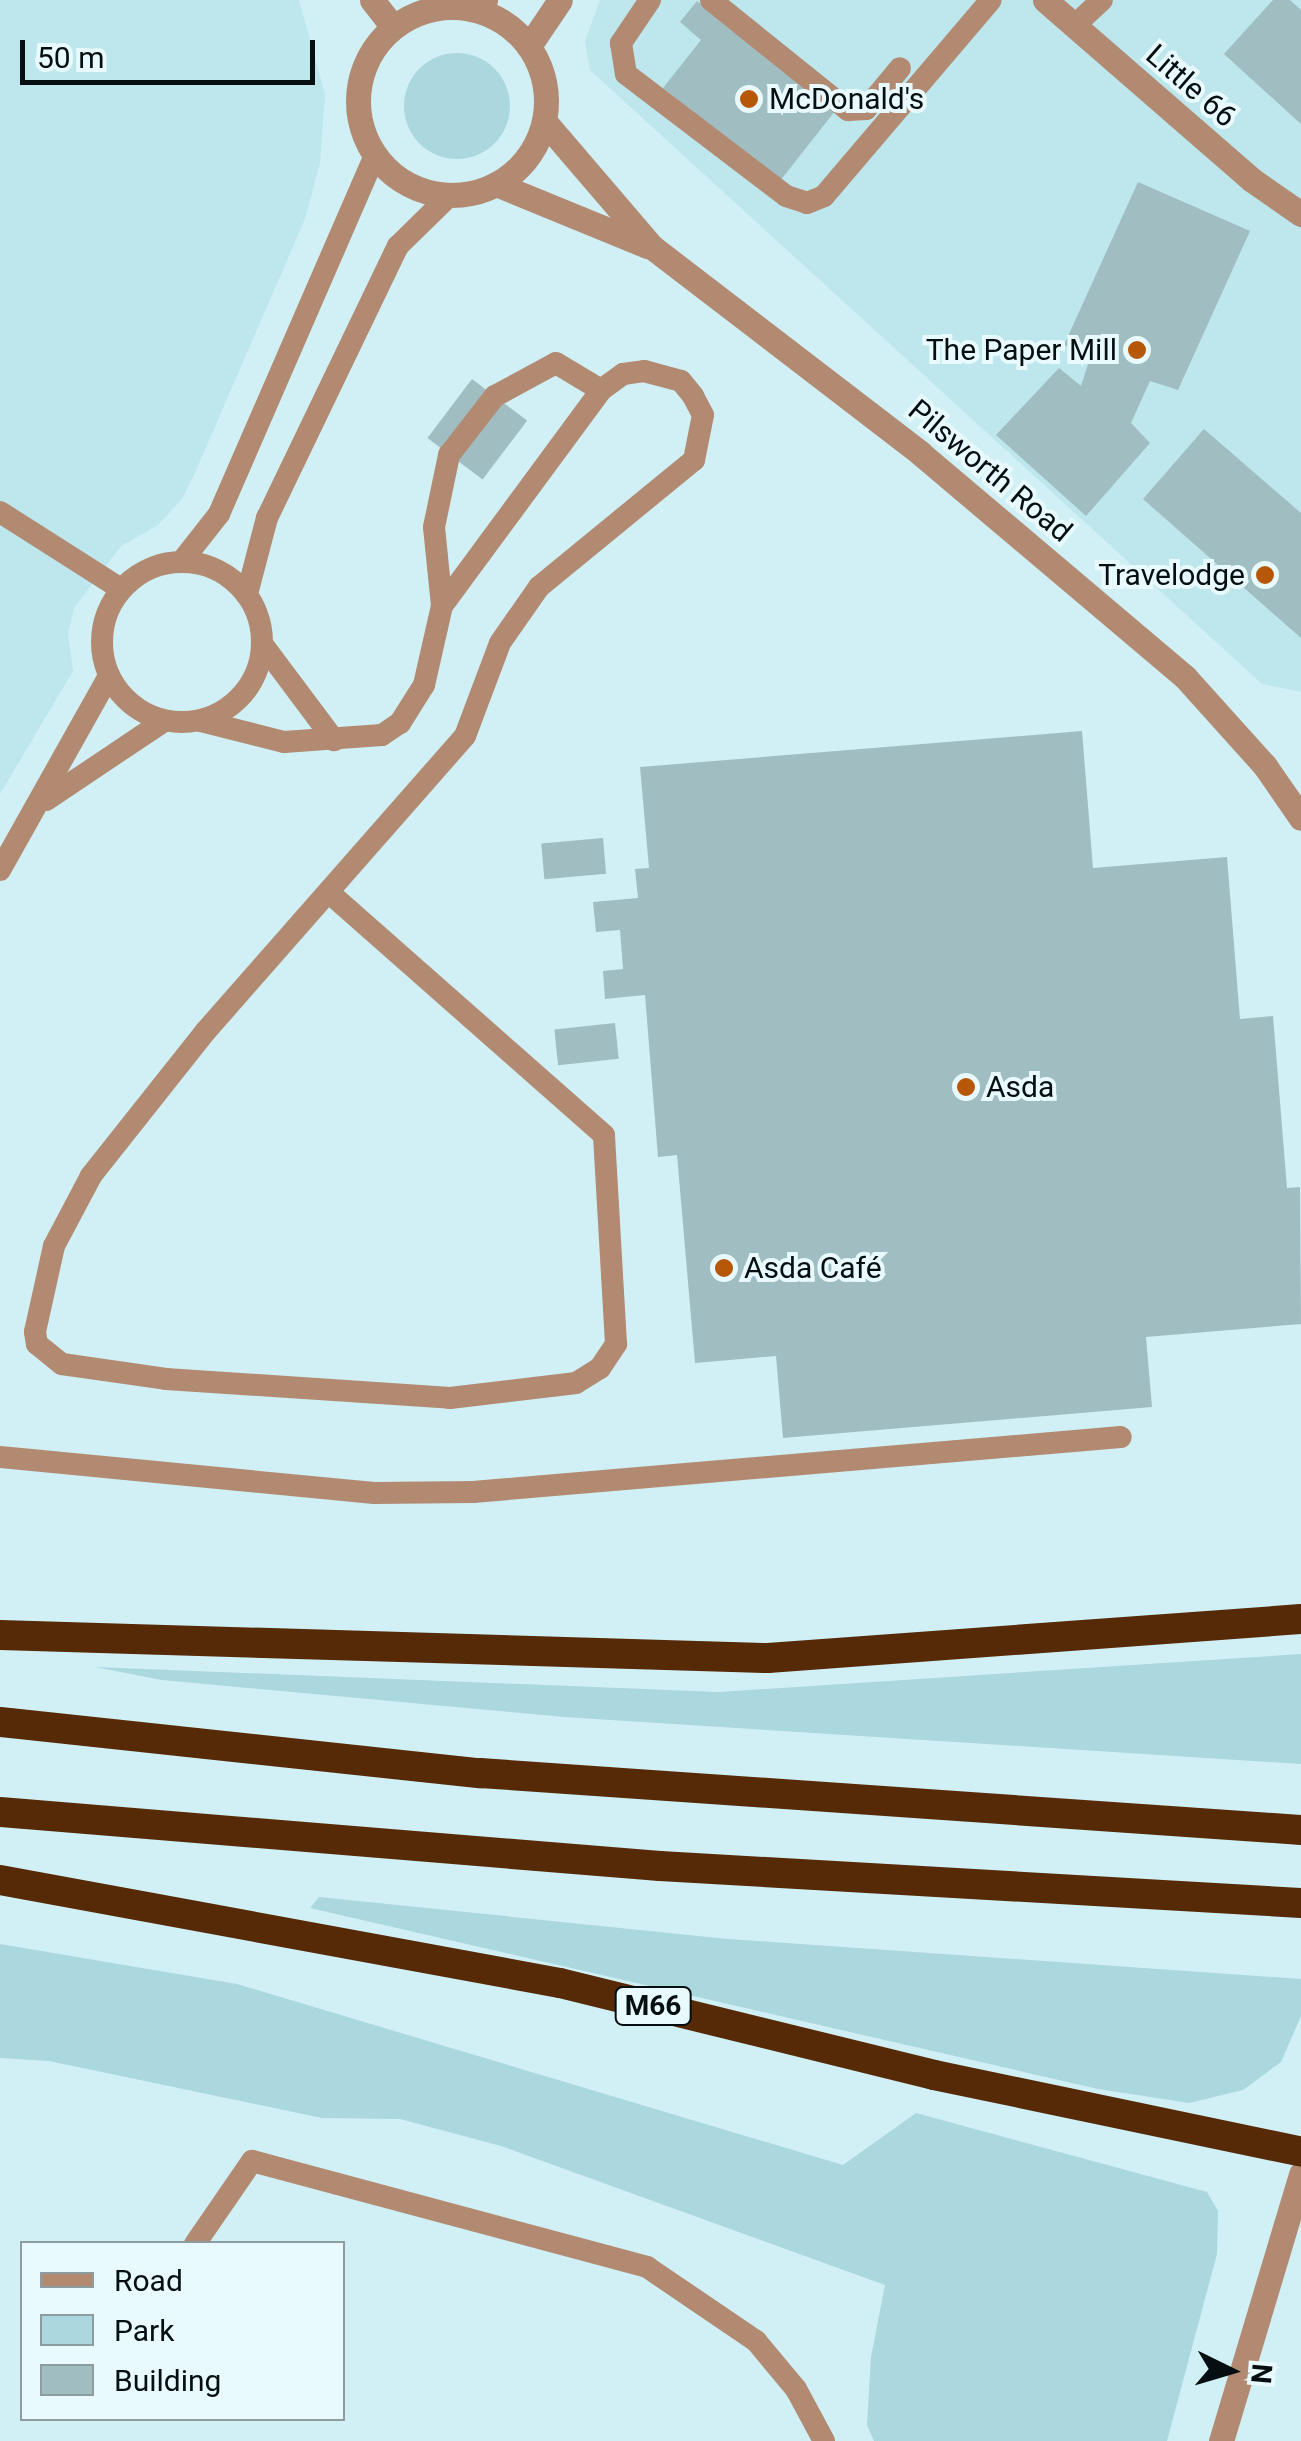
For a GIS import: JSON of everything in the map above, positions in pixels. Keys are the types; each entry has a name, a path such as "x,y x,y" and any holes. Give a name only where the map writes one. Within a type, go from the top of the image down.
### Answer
{"highway":[{"path":"0,1635 768,1658 1301,1619"},
{"path":"0,1722 480,1773 1301,1830"},
{"path":"0,1812 660,1866 1301,1903"},
{"name":"M66","path":"0,1880 560,1983 934,2075 1301,2152"}],"street":[{"path":"372,0 393,27"},
{"path":"529,46 560,0"},
{"name":"Little 66","path":"1045,0 1252,180 1301,214"},
{"path":"478,4 529,46 541,70 544,121 526,157 496,184 450,195 396,177 376,156 358,102 374,48 393,27 445,7 478,4"},
{"name":"Pilsworth Road","path":"544,121 652,248 920,452 1185,676 1266,766 1301,818"},
{"name":"Pilsworth Road","path":"496,184 652,248"},
{"path":"1221,2441 1301,2174"}],"lane":[{"path":"650,0 621,44 626,74 786,196 807,203 824,196 991,0"},
{"path":"712,0 848,110 866,109 900,68"},
{"path":"1074,26 1102,0"},
{"path":"182,562 219,514 376,156"},
{"path":"334,740 263,645 247,594 266,518 398,246 450,195"},
{"path":"247,594 207,565 182,562 138,574 121,590 102,631 109,676 122,697 164,721 201,721 284,742 367,740 400,723 424,685 442,606 434,527 449,455 494,396 556,363 602,390"},
{"path":"331,894 604,1134 616,1344 600,1368 576,1383 450,1398 288,1390 79,1370 37,1344 54,1246 91,1176 205,1032 331,894 465,736 500,643 538,587 694,460 703,415 681,381 644,372 623,374 602,390 442,606"},
{"path":"0,512 121,590"},
{"path":"201,721 244,694 263,645"},
{"path":"0,870 42,802 109,676"},
{"path":"42,802 164,721"},
{"path":"0,1458 374,1493 473,1492 1121,1437"},
{"path":"198,2241 252,2161 647,2268 756,2340 796,2388 824,2441"}],"shaded area":[{"path":"0,0 299,0 325,94 320,163 305,219 194,475 182,499 158,525 121,546 74,608 68,634 73,671 0,794"},
{"path":"600,0 1301,0 1301,692 1262,684 590,70 585,41"}],"green space":[{"path":"457,53 477,57 494,69 506,86 510,106 506,126 494,143 477,155 457,159 437,155 420,143 408,126 404,106 408,86 420,69 437,57"},
{"path":"1301,1654 1301,1764 564,1717 162,1680 95,1667 719,1692"},
{"path":"319,1897 728,1939 1301,1979 1301,2016 1281,2062 1243,2090 1189,2103 1098,2089 310,1908"},
{"path":"0,1944 237,1984 843,2165 916,2113 1207,2192 1218,2211 1217,2254 1167,2441 874,2441 867,2425 871,2357 885,2285 501,2146 400,2119 322,2118 49,2061 0,2058"}],"building":[{"path":"1273,0 1290,0 1301,10 1301,124 1224,54"},
{"name":"McDonald's","path":"697,1 835,111 780,181 663,88 701,40 680,22"},
{"name":"The Paper Mill","path":"1138,182 1250,231 1178,390 1150,381 1131,423 1150,443 1086,516 996,435 1059,368 1081,386 1091,355 1064,345"},
{"path":"472,379 527,421 483,480 427,438"},
{"name":"Travelodge","path":"1204,429 1301,513 1301,638 1143,499"},
{"name":"Asda","path":"1082,731 1093,868 1227,857 1240,1019 1273,1016 1287,1188 1300,1187 1301,1324 1146,1337 1152,1407 783,1438 776,1356 695,1363 677,1155 658,1157 645,995 605,999 603,971 623,969 620,930 596,932 593,902 638,898 635,869 649,868 640,767"},
{"path":"603,838 606,874 544,879 541,843"},
{"path":"615,1023 619,1059 558,1065 554,1029"}],"place":[{"name":"McDonald's","path":"749,99"},
{"name":"The Paper Mill","path":"1137,350"},
{"name":"Travelodge","path":"1265,575"},
{"name":"Asda","path":"966,1087"},
{"name":"Asda Café","path":"724,1268"}]}
